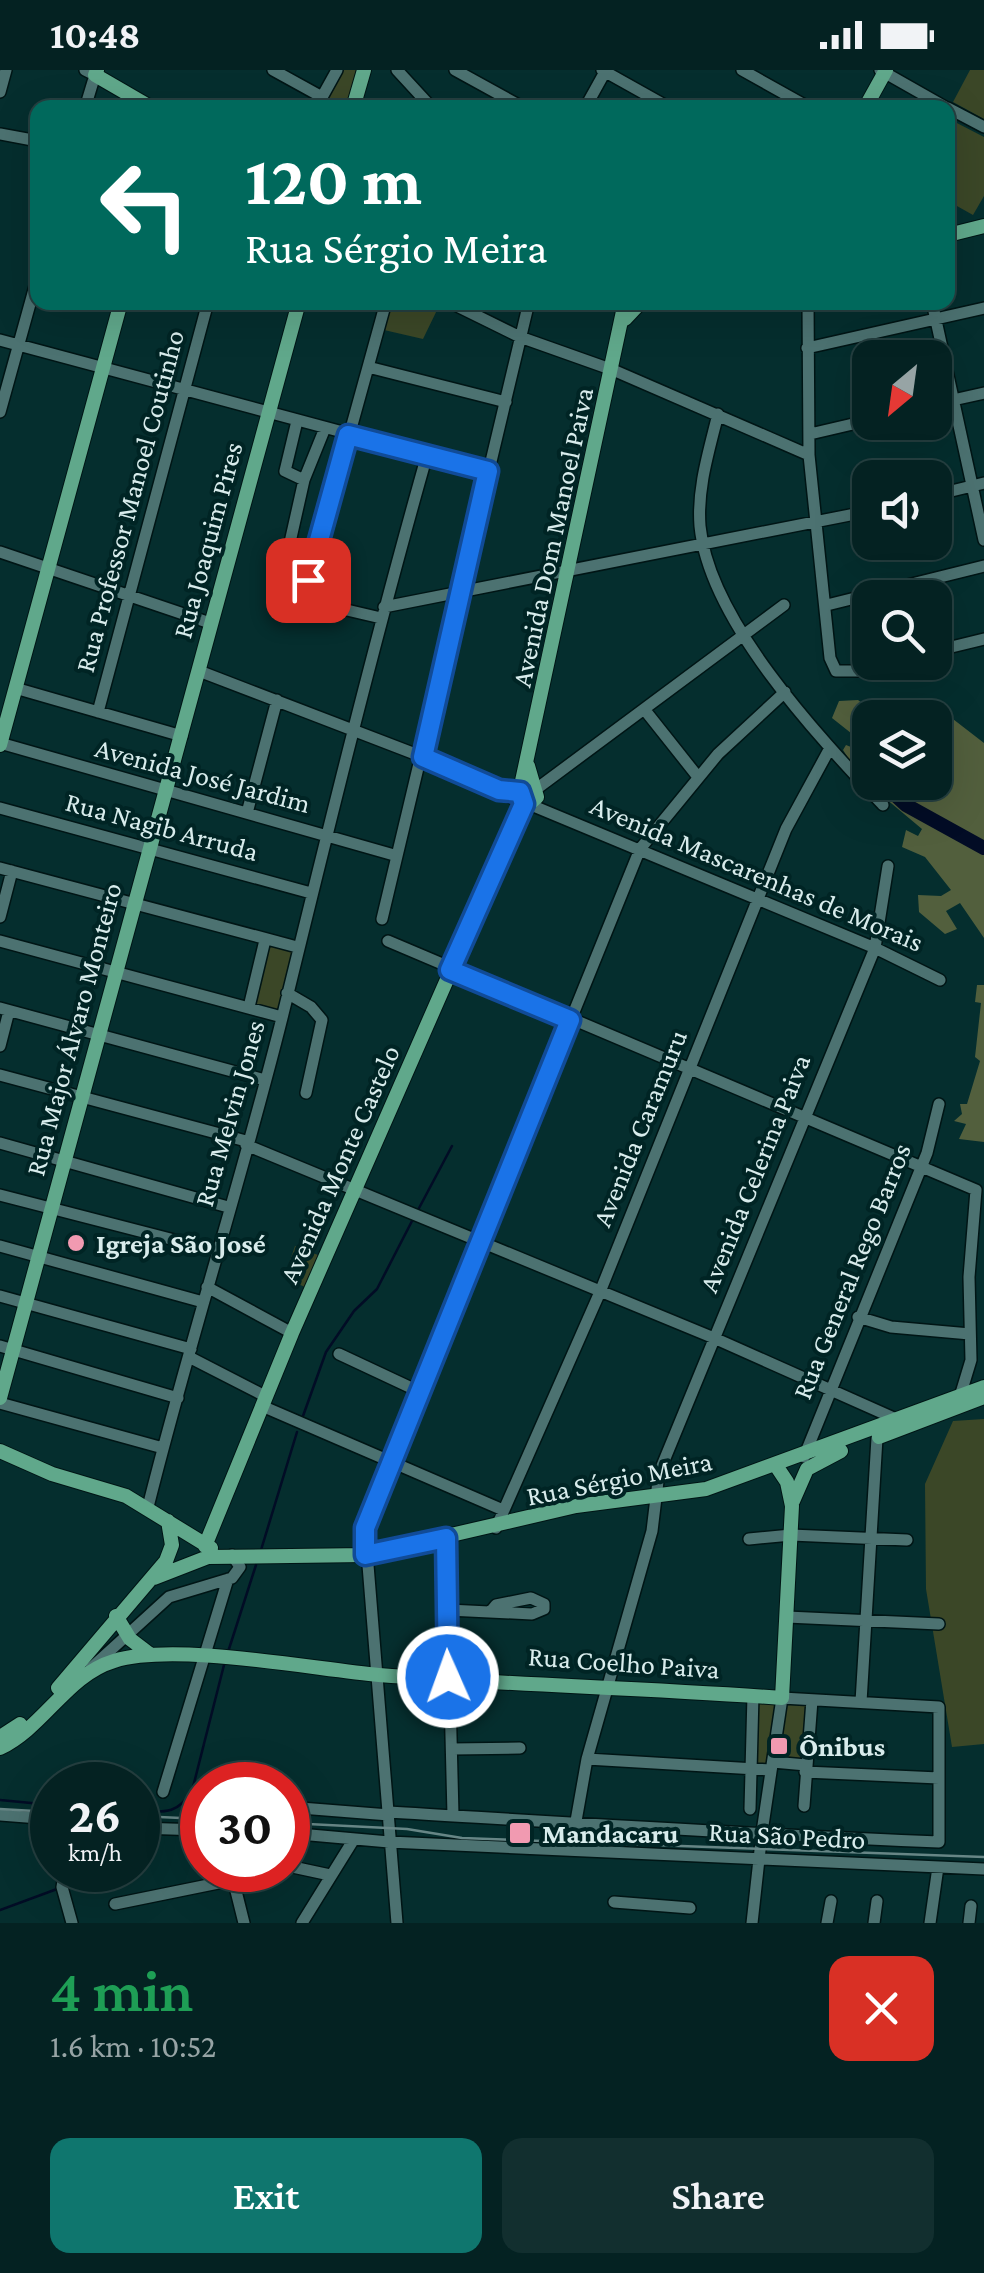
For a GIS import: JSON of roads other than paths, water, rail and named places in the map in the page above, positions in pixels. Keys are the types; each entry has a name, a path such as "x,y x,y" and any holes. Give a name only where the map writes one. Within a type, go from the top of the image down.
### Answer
{"main road":[{"path":"355,100 364,70"},
{"path":"869,100 883,71"},
{"path":"92,72 139,100"},
{"path":"955,233 984,226"},
{"path":"0,744 119,310"},
{"name":"Rua Joaquim Pires","path":"165,790 296,310"},
{"name":"Avenida Dom Manoel Paiva","path":"528,796 528,766 625,310"},
{"path":"624,319 633,310"},
{"name":"Rua Major Álvaro Monteiro","path":"0,1400 8,1348 25,1303 165,790"},
{"name":"Avenida Monte Castelo","path":"205,1546 292,1333 528,796"},
{"name":"Rua Sérgio Meira","path":"231,1555 365,1555 496,1528 576,1506 722,1485 984,1387"},
{"path":"792,1506 807,1469 984,1397"},
{"path":"0,1451 148,1507 205,1546 231,1555"},
{"path":"777,1466 788,1482 792,1506 782,1698"},
{"path":"0,1737 43,1704 116,1616 154,1578 172,1548 168,1521"},
{"path":"154,1578 188,1561 231,1555"},
{"path":"116,1616 126,1633 151,1655"},
{"name":"Rua Coelho Paiva","path":"0,1748 33,1726 74,1685 116,1660 151,1655 378,1674 609,1684 782,1698"}],"street":[{"path":"0,92 6,70"},
{"path":"273,70 316,100"},
{"path":"320,100 337,70"},
{"path":"396,70 424,100"},
{"path":"455,70 509,100"},
{"path":"742,70 796,100"},
{"path":"589,100 605,71 656,100"},
{"path":"883,71 933,100"},
{"path":"87,100 92,72"},
{"path":"955,112 984,127"},
{"path":"0,134 30,140"},
{"path":"0,412 30,303"},
{"path":"807,348 984,308"},
{"name":"Rua Professor Manoel Coutinho","path":"98,712 206,310"},
{"path":"384,310 308,580 308,598 382,612 852,515"},
{"path":"465,310 520,337 614,370 809,454"},
{"path":"382,919 394,855 423,757 527,310"},
{"path":"808,310 809,454 830,658 836,670 852,672"},
{"path":"933,310 953,400 978,485 984,540"},
{"path":"0,340 488,471"},
{"path":"368,367 506,402"},
{"path":"953,400 984,393"},
{"path":"718,414 700,487 703,544 742,634 830,748 883,805"},
{"path":"298,420 286,471 304,480"},
{"path":"810,434 852,424"},
{"path":"284,569 304,480 325,428"},
{"name":"Rua Melvin Jones","path":"148,1507 228,1206 266,1080 325,835 356,732 382,612 428,455"},
{"path":"952,491 978,485"},
{"path":"0,552 210,623"},
{"path":"827,606 984,566"},
{"path":"528,796 784,605"},
{"path":"952,647 984,639"},
{"path":"199,670 423,757"},
{"path":"14,688 182,736"},
{"path":"397,1923 365,1528 640,849 698,777 784,692"},
{"path":"247,812 276,700"},
{"path":"644,708 698,777"},
{"name":"Avenida José Jardim","path":"0,744 394,855"},
{"name":"Avenida Caramuru","path":"496,1528 600,1292 758,899 804,792 830,748"},
{"name":"Avenida Mascarenhas de Morais","path":"423,757 499,790 528,796 554,813 875,948 940,980"},
{"name":"Rua Nagib Arruda","path":"0,808 311,893"},
{"name":"Avenida Celerina Paiva","path":"576,1821 587,1759 652,1531 660,1473 875,948 888,866"},
{"path":"0,917 6,869 297,948"},
{"path":"249,1006 265,940"},
{"path":"0,941 282,1016"},
{"path":"388,941 805,1115 977,1193 970,1360 961,1393"},
{"path":"287,994 311,1007 322,1020 306,1093"},
{"path":"0,1046 5,1010 266,1080"},
{"path":"0,1076 246,1143 896,1418"},
{"name":"Rua General Rego Barros","path":"804,1456 932,1138 938,1104"},
{"path":"0,1143 228,1206"},
{"path":"0,1195 216,1251"},
{"path":"0,1246 204,1302"},
{"path":"207,1287 292,1333"},
{"path":"0,1296 190,1353 264,1401 389,1462 503,1510"},
{"path":"858,1316 891,1327 970,1334"},
{"path":"8,1348 178,1398"},
{"path":"340,1354 418,1392"},
{"path":"0,1400 162,1448"},
{"path":"861,1702 876,1438"},
{"path":"749,1539 791,1535 907,1540"},
{"path":"446,1538 454,1815"},
{"path":"74,1685 126,1633 176,1594 228,1579 240,1568 231,1555"},
{"path":"162,1792 228,1579"},
{"path":"448,1610 491,1612"},
{"path":"787,1617 940,1624"},
{"path":"750,1809 753,1696"},
{"path":"752,1923 782,1698"},
{"name":"Rua Coelho Paiva","path":"782,1698 939,1706 939,1778"},
{"path":"804,1806 812,1700"},
{"path":"452,1749 520,1748"},
{"path":"587,1759 939,1778"},
{"name":"Rua São Pedro","path":"310,1809 389,1818 454,1815 939,1842 939,1778"},
{"path":"0,1815 30,1817"},
{"name":"Rua São Pedro","path":"310,1836 389,1842 759,1852 984,1869"},
{"path":"302,1923 354,1839"},
{"path":"930,1923 938,1867"},
{"path":"310,1871 330,1875"},
{"path":"116,1904 180,1888"},
{"path":"63,1892 72,1923"},
{"path":"238,1892 244,1923"},
{"path":"827,1923 831,1901"},
{"path":"874,1923 878,1901"},
{"path":"614,1902 690,1908"},
{"path":"645,1923 646,1906"},
{"path":"968,1923 972,1906"}],"waterway":[{"path":"901,800 984,848"},
{"path":"418,1210 452,1146"},
{"path":"303,1416 326,1352 354,1311 377,1289 412,1221"},
{"path":"261,1550 297,1432"},
{"path":"228,1652 256,1565"},
{"path":"160,1811 175,1808 192,1791 224,1665"},
{"path":"0,1800 30,1803"},
{"path":"0,1910 49,1892"}],"tram line":[{"path":"0,1809 30,1811"},
{"path":"160,1817 180,1818"},
{"path":"310,1824 407,1829 462,1838 984,1857"}],"place":[{"name":"Igreja São José","path":"76,1243"},
{"name":"Ônibus","path":"779,1746"},
{"name":"Mandacaru","path":"520,1833"}]}
